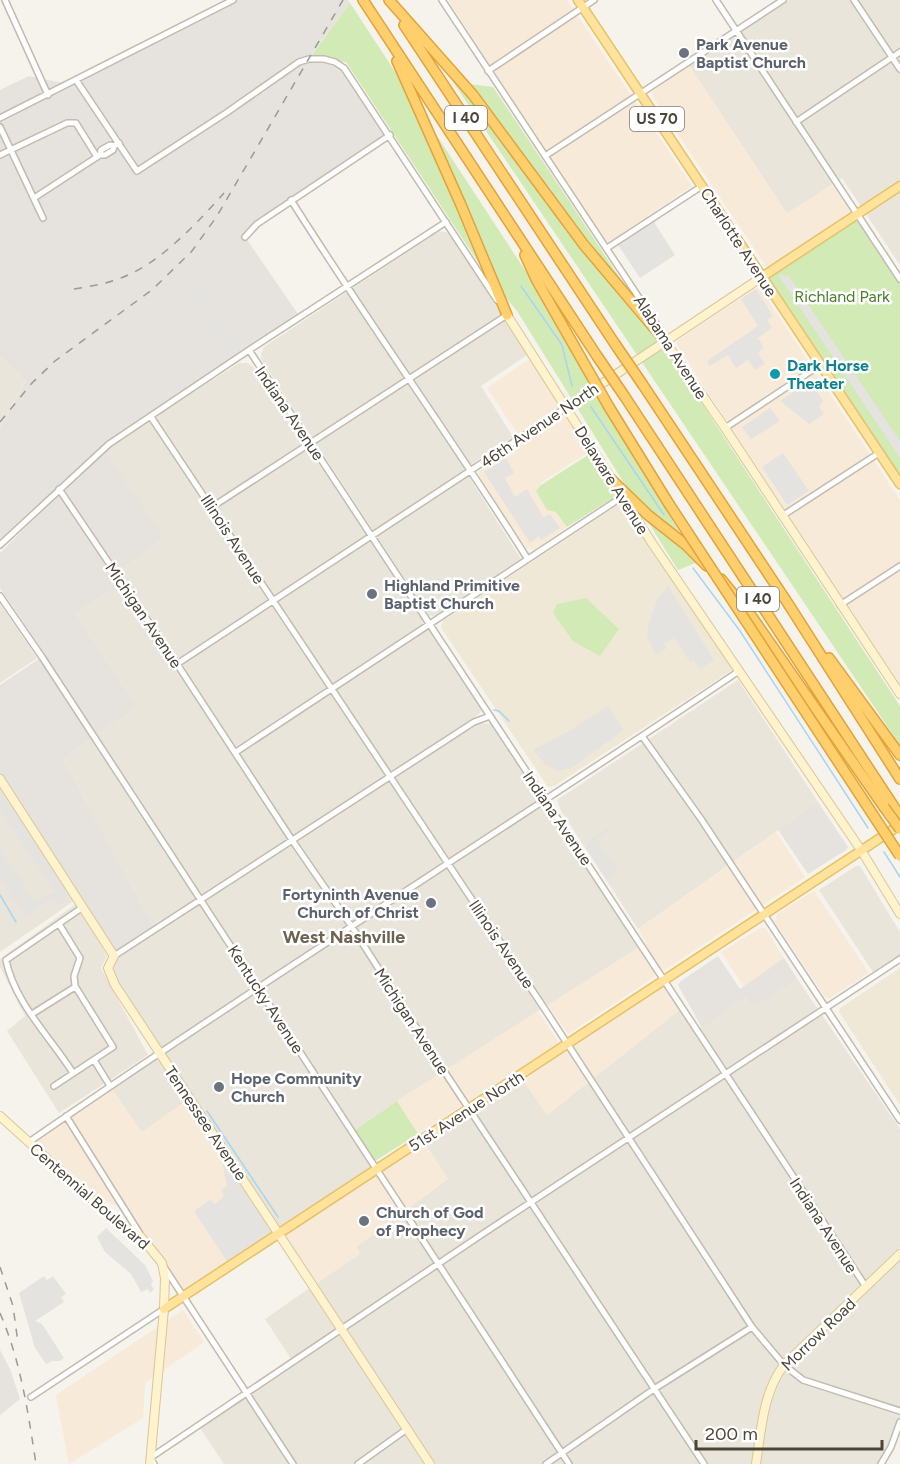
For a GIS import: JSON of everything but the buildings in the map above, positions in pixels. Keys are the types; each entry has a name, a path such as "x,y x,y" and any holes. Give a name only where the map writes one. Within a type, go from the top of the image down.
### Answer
{"highway":[{"path":"389,0 473,95 584,245 665,341"},
{"name":"I 40","path":"389,0 787,602 900,779"},
{"name":"I 40","path":"364,1 625,397 887,804 900,816"},
{"path":"385,34 507,315"},
{"path":"511,226 536,279 609,407 669,504 900,856"},
{"path":"611,479 648,515 686,545 729,587 887,804 900,827"},
{"path":"787,602 900,755"}],"main road":[{"name":"Charlotte Avenue","path":"581,4 900,484"},
{"name":"46th Avenue North","path":"567,407 900,186"},
{"name":"Delaware Avenue","path":"507,315 622,497 861,850 900,915"},
{"name":"Alabama Avenue","path":"665,341 900,693"},
{"path":"0,779 114,956"},
{"name":"51st Avenue North","path":"164,1310 861,850 900,827"},
{"name":"Tennessee Avenue","path":"114,956 108,968 115,986 430,1464"},
{"name":"Centennial Boulevard","path":"0,1116 118,1223 141,1237 162,1263 165,1278 164,1310 151,1462"},
{"name":"Morrow Road","path":"756,1464 775,1377 784,1365 900,1254"}],"street":[{"path":"5,0 48,95"},
{"path":"0,118 233,0"},
{"name":"Alabama Avenue","path":"442,0 607,248 665,341"},
{"path":"488,71 581,4 594,0"},
{"path":"716,0 900,279"},
{"path":"545,156 783,0"},
{"path":"854,0 900,69"},
{"path":"796,122 900,52"},
{"name":"Delaware Avenue","path":"116,145 137,171 296,64 309,59 324,58 335,62 344,68 390,135 507,315"},
{"path":"34,198 99,156 113,150 116,145 76,80"},
{"path":"0,155 67,123 76,123 99,156"},
{"path":"0,127 43,218"},
{"path":"245,237 257,224 291,200 390,135"},
{"path":"607,248 702,186"},
{"path":"291,200 345,287 471,470 527,558"},
{"path":"0,544 109,444 446,222"},
{"path":"212,507 507,315"},
{"name":"Indiana Avenue","path":"249,350 866,1287"},
{"path":"725,428 820,365"},
{"name":"46th Avenue North","path":"177,664 567,407"},
{"name":"Illinois Avenue","path":"151,417 568,1045 752,1327 791,1372 810,1382 900,1411"},
{"path":"782,516 879,453"},
{"name":"Michigan Avenue","path":"58,489 352,927 704,1464"},
{"path":"236,752 622,497"},
{"path":"840,605 900,566"},
{"name":"Kentucky Avenue","path":"0,596 569,1464"},
{"path":"29,1142 110,1086 740,671"},
{"path":"114,956 389,776 474,722 490,716"},
{"path":"642,736 764,914 900,1120"},
{"path":"73,1073 32,1014 9,974 6,960 83,907"},
{"path":"54,1086 113,1047 75,987 74,975 80,958 59,924"},
{"path":"151,1462 246,1393 341,1329 900,959"},
{"path":"32,1014 75,987"},
{"path":"94,1060 110,1086"},
{"path":"66,1116 141,1237"},
{"path":"162,1263 182,1297 293,1464"},
{"name":"51st Avenue North","path":"32,1397 164,1310"},
{"path":"546,1464 654,1389 752,1327"},
{"path":"881,1464 891,1447 900,1422"},
{"path":"358,1464 407,1429"}],"shaded area":[{"path":"233,0 348,0 350,3 309,58 344,68 390,135 291,200 245,237 300,317 104,449 163,537 116,573 121,583 75,614 137,707 63,759 155,929 114,956 0,784 0,685 42,657 36,641 0,588 0,553 89,464 0,545 0,428 26,380 0,356 0,90 29,76 68,84"},
{"path":"448,0 567,0 692,186 609,242 605,241"},
{"path":"789,0 900,0 900,265 842,178 787,214 689,65"},
{"path":"689,65 787,213 832,185 851,212 849,215 768,269 653,97 652,89"},
{"path":"654,222 675,255 640,278 618,245"},
{"path":"439,231 450,233 527,355 481,386 513,437 464,469 521,559 435,616 429,616 261,359 261,354 264,347"},
{"path":"782,274 785,277 788,275 900,441 900,458 779,276"},
{"path":"201,281 209,299 241,344 228,355 196,307 192,305 193,287"},
{"path":"756,288 760,288 900,500 900,686 677,345 676,341"},
{"path":"756,289 773,316 767,320 772,328 758,338 764,348 758,353 765,364 755,370 748,360 736,368 728,355 710,366 707,361 758,326 741,299"},
{"path":"0,356 26,379 0,428"},
{"path":"530,359 589,452 540,483 567,527 534,550 526,548 478,475 480,470 523,442 487,388"},
{"path":"239,363 248,363 257,370 482,710 161,925 470,727 480,723 492,724 638,948 355,1130 353,1133 376,1169 279,1234 108,968 114,956 155,929 63,759 137,707 75,614 121,583 115,574 104,449"},
{"path":"810,381 823,401 819,407 824,414 809,424 780,401"},
{"path":"770,408 780,421 751,439 742,427"},
{"path":"783,453 809,491 787,505 762,467"},
{"path":"506,458 514,473 505,478 515,497 527,489 543,517 550,514 560,528 541,540 539,536 530,543 484,472"},
{"path":"621,503 732,670 554,786 548,787 441,625 444,620"},
{"path":"668,586 714,660 700,669 693,660 690,662 674,638 664,644 667,648 656,655 652,648 647,634 649,624 657,599"},
{"path":"0,604 37,658 0,683"},
{"path":"738,680 818,802 638,929 560,809 557,800"},
{"path":"608,706 624,730 573,767 558,771 546,765 533,750 562,735"},
{"path":"0,785 74,901 0,952"},
{"path":"0,789 70,894 64,897 67,902 57,905 53,899 25,916 0,879 0,849 35,901 58,891 52,888 0,810"},
{"path":"818,802 848,847 808,874 778,830"},
{"path":"611,826 612,828 597,839 618,871 606,879 585,847 588,845 586,842"},
{"path":"776,832 805,877 568,1034 548,1005 646,943 638,929"},
{"path":"856,866 860,866 900,932 900,955 873,972 819,890"},
{"path":"814,891 869,973 830,998 825,997 775,922 777,914"},
{"path":"77,903 107,956 101,968 148,1055 59,1113 7,1031 25,1016 0,967 0,959"},
{"path":"762,927 766,929 784,958 744,987 721,952"},
{"path":"718,956 740,989 784,958 798,980 753,1008 745,997 702,1028 678,985"},
{"path":"900,968 900,1105 839,1012 840,1008"},
{"path":"798,980 900,1129 900,1247 786,1364 792,1362 900,1257 900,1422 881,1464 224,1464 198,1425 293,1362 265,1319 360,1253 356,1247 448,1179 422,1139 520,1075 547,1115 682,1008 698,1030 745,997 753,1008"},
{"path":"664,981 682,1008 547,1115 520,1075"},
{"path":"538,1011 559,1043 418,1134 397,1101"},
{"path":"160,1054 189,1099 141,1133 110,1086"},
{"path":"110,1086 142,1132 189,1099 279,1234 422,1139 448,1179 356,1247 360,1254 313,1286 278,1235 181,1295 120,1207 103,1200 36,1142"},
{"path":"218,1141 279,1234 230,1266 194,1211 210,1200 215,1204 224,1196 221,1190 227,1186"},
{"path":"106,1228 145,1265 153,1281 151,1285 154,1289 150,1293 148,1289 141,1292 131,1274 105,1252 97,1237"},
{"path":"44,1276 47,1280 53,1276 66,1294 61,1297 64,1302 35,1321 42,1324 64,1358 46,1364 35,1348 19,1293"},
{"path":"183,1310 204,1342 145,1383 143,1418 69,1464 56,1395"},
{"path":"0,1350 10,1369 20,1399 0,1415"}],"green space":[{"path":"350,3 536,287 614,426 698,562 678,570 517,311 484,271 346,62 309,59"},
{"path":"453,82 493,87 900,706 900,745"},
{"name":"Richland Park","path":"858,215 900,279 900,484 762,277"},
{"path":"588,455 616,496 567,527 556,512 547,510 536,491 541,485"},
{"path":"586,598 619,629 600,656 573,641 553,613 557,604"},
{"path":"397,1101 418,1134 375,1161 355,1130"}],"waterway":[{"path":"521,286 562,345 572,386"},
{"path":"591,407 664,515"},
{"path":"693,568 740,631 868,828"},
{"path":"494,710 499,711 509,721"},
{"path":"884,852 900,877"},
{"path":"0,895 16,922"},
{"path":"207,1111 278,1217"}],"railway":[{"path":"0,422 32,383 55,361 153,289 192,251 217,216 343,0"},
{"path":"74,289 115,280 154,260 180,239 224,193"},
{"path":"0,1267 13,1306 18,1343"},
{"path":"0,1313 19,1369 36,1464"}],"place":[{"name":"Park Avenue Baptist Church","path":"684,53"},
{"name":"Dark Horse Theater","path":"775,374"},
{"name":"Highland Primitive Baptist Church","path":"372,594"},
{"name":"Fortyninth Avenue Church of Christ","path":"431,903"},
{"name":"Hope Community Church","path":"219,1087"},
{"name":"Church of God of Prophecy","path":"364,1221"}],"district":[{"name":"West Nashville","path":"344,937"}]}
